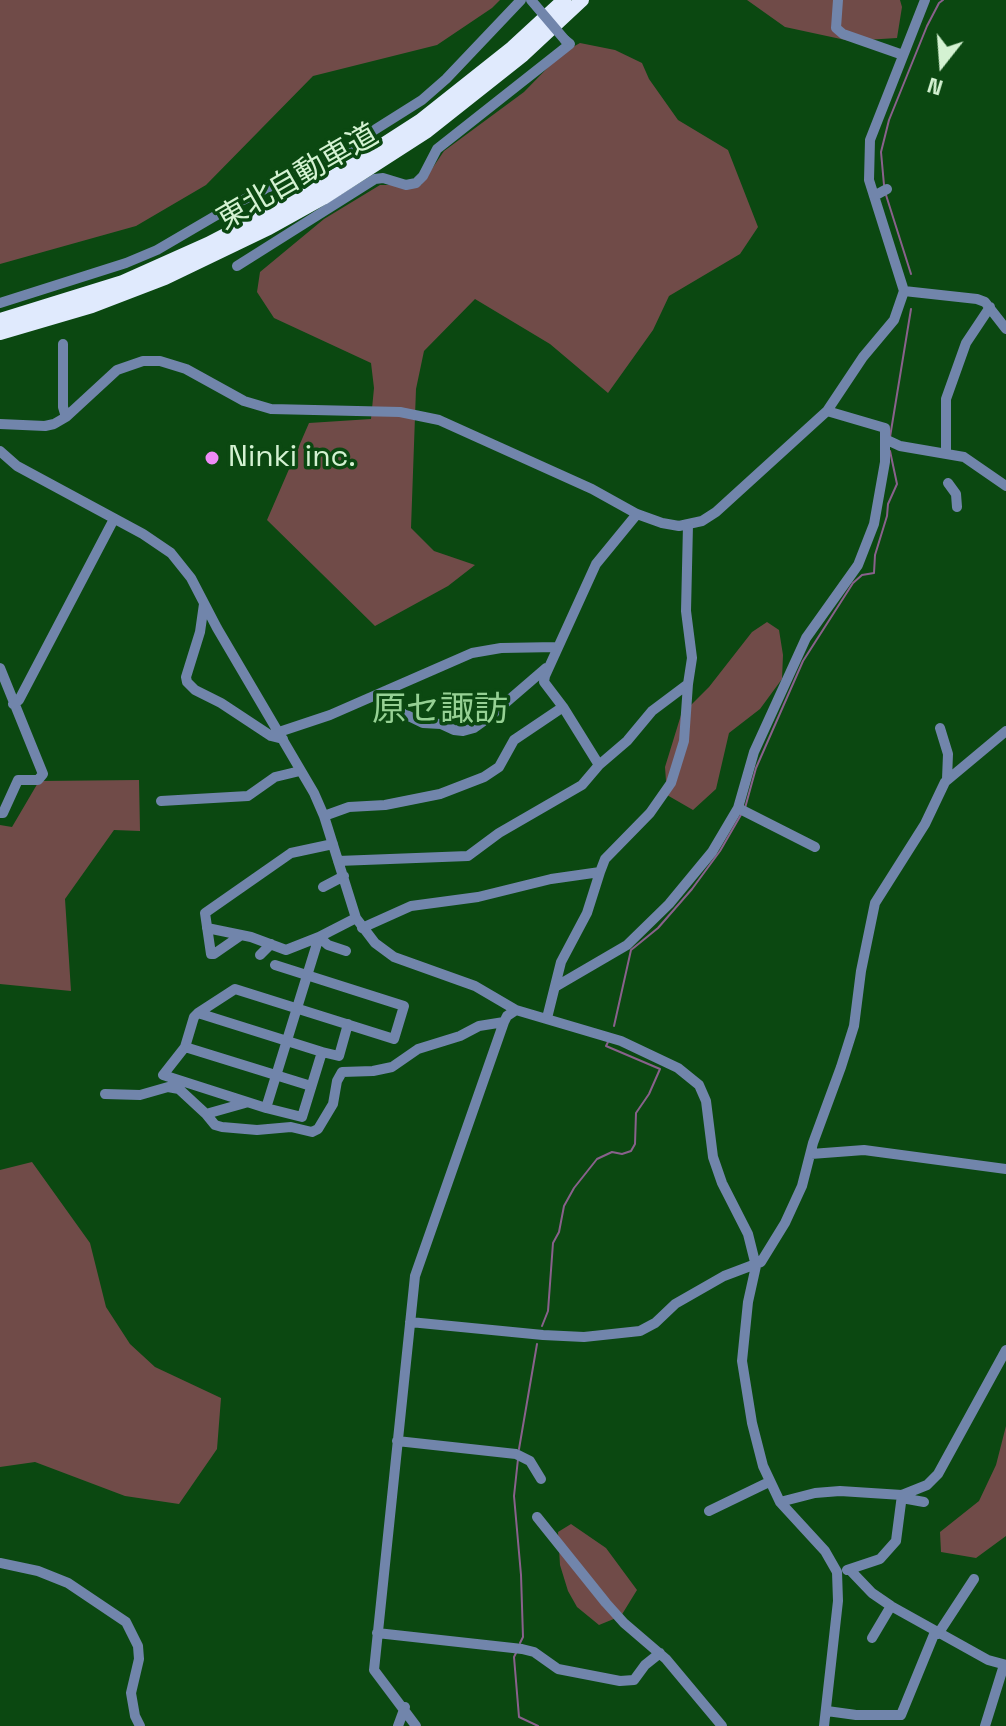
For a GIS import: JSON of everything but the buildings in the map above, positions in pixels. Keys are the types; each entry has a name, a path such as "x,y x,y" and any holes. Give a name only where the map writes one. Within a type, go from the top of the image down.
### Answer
{"highway":[{"name":"東北自動車道","path":"0,320 123,282 221,238 316,188 420,121 512,48 564,0"},
{"name":"東北自動車道","path":"0,333 92,306 165,278 323,198 380,163 477,93 582,0"}],"street":[{"path":"0,303 126,263 157,250 230,207 341,151 422,100 521,0"},
{"path":"237,266 375,179 383,178 406,185 416,183 437,149 570,44 531,0"},
{"path":"838,0 836,28 843,34 903,55"},
{"path":"0,424 45,426 66,417 117,370 143,361 160,361 186,369 244,401 271,409 400,412 439,420 592,489 637,514 662,523 688,525 702,521 716,512 827,411 863,357 894,320 904,291 880,192 869,180 870,140 925,0"},
{"path":"904,291 977,299 990,307 1006,329"},
{"path":"946,454 946,399 966,343 990,307"},
{"path":"63,344 63,407 66,417"},
{"path":"555,987 609,957 648,927 712,852 742,809 754,752 806,638 858,565 874,524 885,462 885,428 827,411"},
{"path":"885,439 900,446 975,462 1006,486"},
{"path":"0,451 17,466 143,534 171,553 191,578 314,793 359,923 375,943 394,957 475,986 516,1010 621,1041 678,1068 699,1085 706,1101 713,1157 722,1183 748,1234 756,1266 748,1302 742,1361 752,1423 769,1482 780,1502 825,1551 837,1572 838,1601 824,1726"},
{"path":"948,483 956,494 957,507"},
{"path":"599,765 544,682 547,667 600,556 637,514"},
{"path":"13,704 19,700 114,519"},
{"path":"547,1018 561,962 587,913 605,859 650,813 671,783 684,741 692,658 686,611 688,525"},
{"path":"204,604 187,682 195,690 271,736 281,735 330,715 472,653 501,648 557,647"},
{"path":"376,696 384,704 423,723 441,724 463,731 474,728 488,718 547,667"},
{"path":"0,668 4,691 13,704 43,774 38,780 18,780 3,813 0,813"},
{"path":"338,861 468,856 499,833 582,785 599,765 627,741 652,711 688,684"},
{"path":"324,816 349,807 385,805 440,794 484,777 499,767 514,740 563,707"},
{"path":"410,1322 584,1337 640,1331 655,1323 675,1304 724,1276 756,1266 765,1256 802,1186 813,1143 854,1026 860,974 875,903 925,824 946,781 948,754 940,728"},
{"path":"946,781 1006,731"},
{"path":"161,801 248,796 275,777 300,771"},
{"path":"742,809 815,847"},
{"path":"240,936 211,954 205,913 291,853 333,844"},
{"path":"207,928 286,950 411,906 478,897 551,879 600,872"},
{"path":"323,887 344,876"},
{"path":"319,937 328,945 346,951"},
{"path":"266,1108 319,937"},
{"path":"260,955 271,944"},
{"path":"275,965 404,1006 394,1039 235,989 198,1013 185,1047 163,1075 302,1117 322,1052"},
{"path":"416,1726 405,1707 374,1670 415,1276 504,1022 516,1010"},
{"path":"198,1013 339,1056 348,1024"},
{"path":"105,1094 140,1095 168,1087 179,1089 215,1125 257,1130 291,1127 312,1132 318,1129 333,1104 342,1072 380,1071 392,1067 418,1049 460,1036 479,1026 504,1022"},
{"path":"185,1047 311,1086"},
{"path":"206,1114 247,1102"},
{"path":"811,1154 864,1150 1006,1169"},
{"path":"902,1496 927,1485 938,1474 1006,1350"},
{"path":"397,1441 519,1455 530,1461 541,1479"},
{"path":"709,1511 769,1482"},
{"path":"780,1502 815,1493 840,1491 902,1496 924,1502"},
{"path":"837,1572 880,1559 896,1541 902,1496"},
{"path":"537,1517 606,1603 624,1623 660,1653 722,1726"},
{"path":"0,1563 54,1577 126,1622 138,1646 139,1659 131,1693 140,1726"},
{"path":"850,1570 872,1593 891,1606 988,1660 1005,1665 985,1726"},
{"path":"827,1711 856,1715 901,1715 937,1633 974,1579"},
{"path":"872,1638 891,1606"},
{"path":"377,1633 522,1649 534,1652 558,1669 620,1681 634,1680 645,1665 660,1653"},
{"path":"398,1726 405,1707"}],"shaded area":[{"path":"0,0 500,0 437,45 313,76 206,185 136,226 0,264"},
{"path":"747,0 900,0 902,7 897,38 850,41 785,27"},
{"path":"580,43 615,50 642,63 649,79 678,120 728,150 758,227 740,254 669,296 653,330 608,393 550,344 475,299 424,351 416,389 411,528 434,551 475,565 448,586 375,626 267,520 309,423 371,419 374,388 371,363 274,318 257,292 260,272 324,219 380,185 421,185 444,151 524,92 562,53"},
{"path":"767,622 779,630 783,655 782,679 760,709 729,733 716,789 693,810 667,795 665,767 681,715 709,687 752,632"},
{"path":"139,780 140,831 114,830 65,899 71,991 0,984 0,825 12,827 39,781"},
{"path":"32,1162 90,1243 106,1307 130,1344 155,1367 221,1398 217,1449 179,1504 125,1496 35,1462 0,1467 0,1170"},
{"path":"1006,1426 1006,1536 976,1558 941,1552 940,1532 979,1501 996,1465"},
{"path":"571,1524 606,1548 637,1590 621,1616 599,1625 577,1607 560,1565 558,1532"}],"waterway":[{"path":"884,185 881,152 889,120 927,26 943,0"},
{"path":"886,195 911,274"},
{"path":"890,437 911,309"},
{"path":"745,808 756,768 803,661 853,583 862,575 874,573 875,555 888,504 897,484 890,451"},
{"path":"614,1026 631,950 658,928 692,889 720,851 742,813"},
{"path":"542,1326 548,1311 553,1243 559,1232 564,1206 597,1159 612,1152 622,1154 631,1151 635,1144 636,1113 660,1069 606,1046 608,1042"},
{"path":"519,1449 537,1344"},
{"path":"518,1459 514,1496 521,1575 523,1637 520,1643"},
{"path":"516,1653 519,1717 538,1726"}],"place":[{"name":"Ninki inc.","path":"212,458"}],"district":[{"name":"原セ諏訪","path":"440,711"}]}
